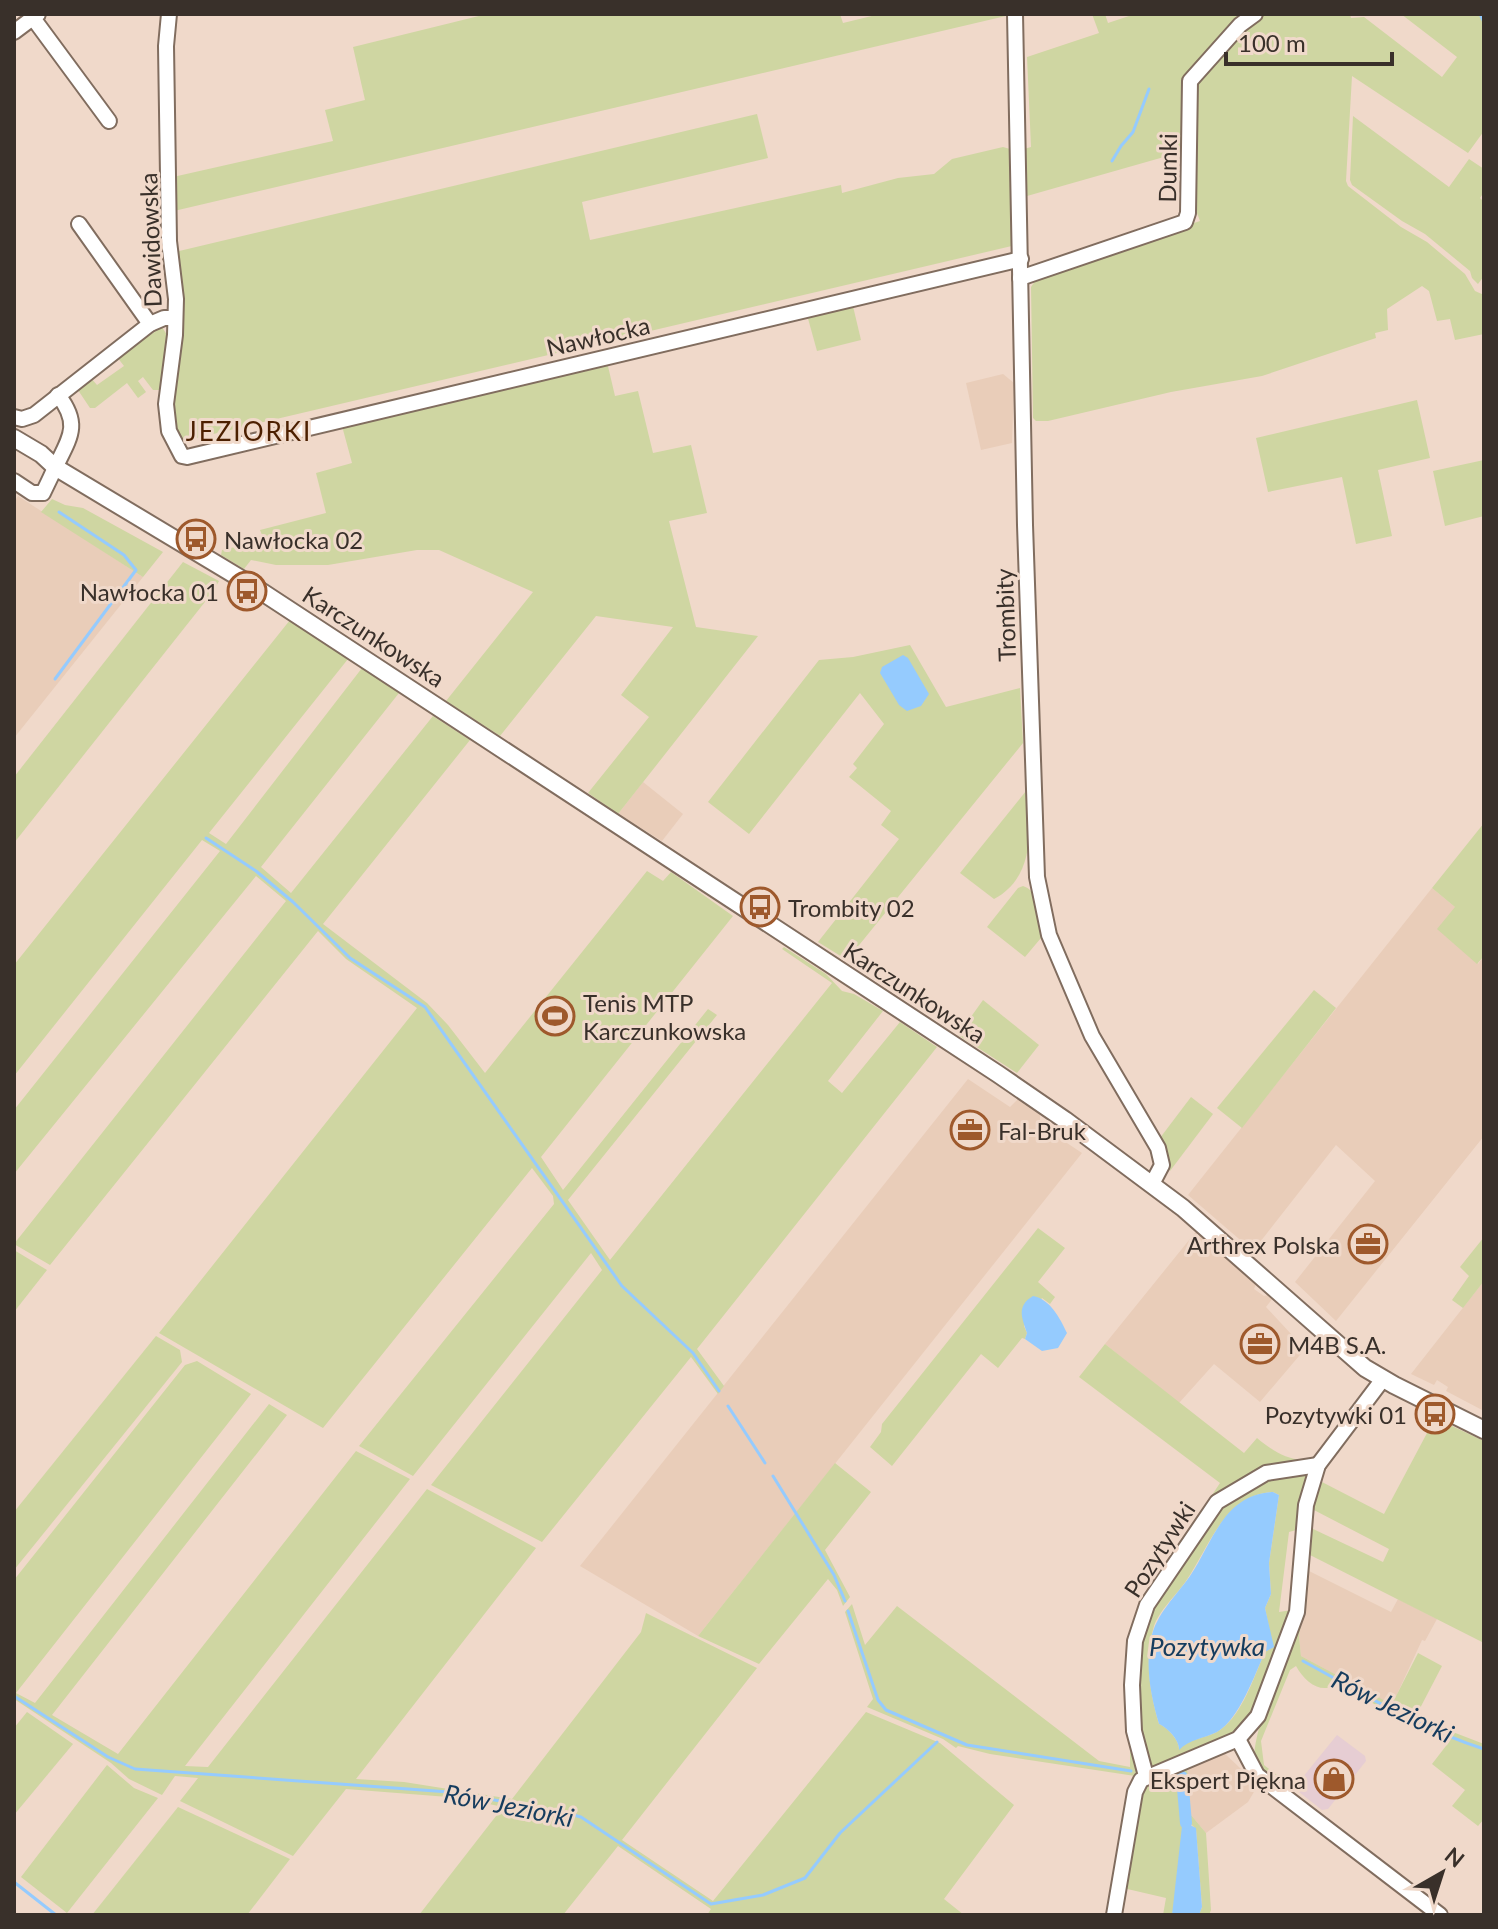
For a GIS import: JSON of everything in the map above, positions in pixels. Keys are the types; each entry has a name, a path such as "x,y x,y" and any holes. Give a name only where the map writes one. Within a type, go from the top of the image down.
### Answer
{"street":[{"name":"Dawidowska","path":"169,14 166,46 169,241 176,289 175,335 166,404 167,419 177,450 187,457"},
{"name":"Trombity","path":"1015,14 1025,540 1037,877 1049,935 1092,1036 1158,1148 1162,1165 1152,1184"},
{"name":"Dumki","path":"1020,278 1180,225 1187,220 1190,81 1240,25 1255,14"},
{"path":"14,32 36,16 109,121"},
{"path":"79,224 150,324"},
{"name":"Nawłocka","path":"187,457 1021,259"},
{"path":"14,417 22,419 34,415 150,324 164,318 174,318"},
{"path":"14,481 32,493 43,493 70,439 72,425 68,409 58,395"},
{"name":"Karczunkowska","path":"14,438 41,454 55,467 253,586 998,1074 1152,1184 1231,1248 1356,1361 1383,1379 1484,1430"},
{"name":"Karczunkowska","path":"14,448 38,463 55,467"},
{"path":"1114,1915 1135,1792 1141,1780 1238,1739 1258,1716 1297,1612 1306,1505 1318,1465 1383,1379"},
{"name":"Pozytywki","path":"1146,1776 1134,1731 1132,1685 1135,1641 1147,1605 1217,1502 1266,1473 1318,1465"},
{"path":"1238,1739 1257,1775 1440,1915"}],"shaded area":[{"path":"1003,374 1014,383 1012,443 981,450 966,383"},
{"path":"18,496 143,577 14,738 14,502"},
{"path":"643,782 683,814 662,841 618,814"},
{"path":"1432,888 1455,907 1478,964 1484,956 1484,1136 1336,1321 1295,1282 1375,1181 1336,1145 1253,1251 1188,1195"},
{"name":"Fal-Bruk","path":"968,1079 1010,1107 1018,1099 1040,1114 1040,1125 1082,1153 698,1636 580,1566"},
{"path":"1198,1229 1256,1284 1254,1289 1273,1298 1266,1307 1305,1349 1260,1402 1214,1364 1179,1403 1105,1344"},
{"path":"1484,1281 1484,1411 1446,1391 1448,1387 1437,1380 1434,1385 1411,1374"},
{"path":"1309,1571 1391,1612 1398,1599 1437,1619 1425,1641 1422,1640 1392,1705 1301,1656 1299,1636"},
{"path":"1337,1735 1365,1756 1366,1761 1328,1809 1322,1810 1294,1788"},
{"path":"1222,1751 1258,1785 1248,1802 1206,1833 1191,1815 1187,1766"}],"green space":[{"path":"487,14 840,14 843,23 880,14 1010,15 174,211 173,177 333,141 325,110 365,100 353,47"},
{"path":"1092,14 1105,14 1108,23 1135,14 1250,14 1194,68 1185,151 1027,196 1024,149 1031,147 1027,57 1099,33"},
{"path":"1259,14 1350,14 1351,18 1364,17 1442,77 1457,57 1401,14 1484,14 1484,131 1468,153 1352,76 1346,181 1348,186 1401,227 1427,242 1465,274 1475,291 1484,295 1484,334 1455,340 1450,319 1437,321 1429,291 1422,286 1387,309 1388,330 1375,333 1376,338 1262,376 1036,421 1033,418 1031,287 1039,275 1200,221 1197,213 1192,211 1195,81"},
{"path":"757,114 768,158 582,202 590,240 841,185 842,193 898,178 934,174 952,159 1003,147 1010,149 1012,156 1016,245 179,442 172,413 175,252"},
{"path":"1353,116 1449,187 1469,159 1484,169 1484,192 1480,198 1484,202 1484,276 1478,284 1470,271 1425,234 1352,185"},
{"path":"852,302 861,340 817,351 807,315"},
{"path":"162,327 168,342 162,390 153,390 143,377 138,381 146,392 138,398 127,383 95,408 90,408 76,387 90,377 97,385 124,366 117,357"},
{"path":"607,362 615,396 638,391 653,453 691,445 707,513 669,521 696,627 758,636 618,814 588,793 649,717 621,695 673,627 596,616 500,736 446,701 533,592 439,550 417,550 328,565 276,565 251,560 244,569 221,555 222,550 252,543 251,539 262,535 260,530 326,513 316,473 352,463 342,426"},
{"path":"1417,400 1430,458 1378,470 1392,536 1356,544 1342,477 1268,492 1256,438"},
{"path":"1484,460 1484,516 1445,526 1433,471"},
{"path":"52,499 83,508 163,552 143,577 41,512"},
{"path":"183,562 219,581 212,593 14,843 14,777"},
{"path":"290,620 348,659 209,833 226,844 362,668 399,693 261,867 291,893 433,716 470,740 323,924 427,1003 485,1073 647,871 663,881 671,872 733,916 541,1157 563,1190 708,1009 717,1015 568,1200 610,1260 832,983 782,949 784,947 826,974 842,991 854,994 883,1011 828,1081 842,1093 900,1022 937,1047 697,1349 724,1386 718,1394 691,1357 542,1542 431,1485 602,1270 591,1253 413,1476 359,1446 554,1204 553,1196 532,1168 323,1428 159,1333 417,1008 346,959 318,931 50,1265 14,1244 286,901 256,876 14,1174 14,1110 220,851 202,840 14,1076 14,965"},
{"path":"910,645 946,707 1020,688 1023,743 847,960 818,942 899,839 881,825 891,811 849,777 857,768 853,764 884,724 860,693 749,834 708,802 819,660 853,657"},
{"path":"1026,791 1029,837 1023,866 1017,879 994,899 960,873"},
{"path":"1484,823 1484,956 1477,964 1437,929 1455,907 1432,888"},
{"path":"1023,886 1033,894 1046,932 1025,957 987,927 1018,888"},
{"path":"1314,990 1336,1008 1242,1128 1217,1108"},
{"path":"983,1000 1039,1045 1017,1073 958,1035"},
{"path":"1191,1097 1213,1114 1170,1171 1160,1138"},
{"path":"1038,1228 1065,1248 1038,1282 1055,1297 1050,1304 1042,1298 1024,1326 1027,1333 1025,1339 1022,1338 998,1368 981,1354 892,1466 870,1447 881,1432 882,1424"},
{"path":"1484,1237 1484,1281 1463,1308 1452,1300 1469,1276 1460,1267"},
{"path":"14,1250 47,1270 14,1312"},
{"path":"156,1336 180,1350 182,1362 14,1570 14,1512"},
{"path":"1105,1344 1244,1453 1257,1438 1280,1454 1296,1459 1305,1460 1321,1453 1317,1460 1210,1498 1220,1483 1079,1377"},
{"path":"197,1361 251,1394 16,1693 35,1703 269,1404 287,1415 52,1715 118,1754 356,1451 410,1479 185,1766 208,1767 427,1489 536,1548 356,1779 404,1782 512,1799 641,1632 646,1613 757,1668 622,1840 713,1901 866,1712 940,1743 1014,1805 944,1899 964,1915 707,1915 711,1909 618,1846 563,1915 419,1915 503,1807 461,1798 346,1789 293,1856 180,1801 198,1778 175,1776 162,1795 129,1779 111,1763 14,1699 14,1580 185,1365"},
{"path":"1435,1418 1484,1441 1484,1643 1310,1555 1311,1528 1383,1562 1389,1549 1312,1509 1322,1482 1384,1514"},
{"path":"835,1463 871,1492 825,1550 850,1597 843,1606 837,1590 828,1579 759,1664 698,1636"},
{"path":"1307,1472 1300,1499 1300,1529 1289,1532 1279,1612 1292,1610 1248,1722 1234,1734 1153,1769 1147,1758 1137,1706 1141,1626 1219,1504 1262,1478","holes":["1273,1492 1279,1495 1269,1563 1271,1594 1265,1608 1273,1647 1265,1652 1247,1694 1228,1723 1215,1733 1179,1749 1172,1735 1159,1724 1153,1701 1149,1651 1156,1620 1186,1581 1230,1512 1256,1495"]},
{"path":"852,1604 865,1645 897,1606 1099,1761 1130,1767 1133,1748 1137,1770 1135,1776 956,1748 943,1739 867,1707 873,1699 845,1612"},
{"path":"1301,1624 1301,1656 1419,1719 1484,1744 1484,1819 1478,1826 1452,1806 1465,1790 1432,1764 1449,1742 1337,1685 1324,1688 1313,1685 1296,1666 1290,1670 1261,1741 1264,1765 1294,1788 1289,1795 1265,1775 1255,1759 1258,1733 1296,1625"},
{"path":"1418,1653 1442,1666 1417,1714 1393,1702"},
{"path":"27,1712 73,1744 14,1815 14,1728"},
{"path":"107,1765 134,1788 158,1798 67,1913 21,1877"},
{"path":"1187,1766 1191,1815 1206,1833 1211,1910 1209,1915 1199,1915 1202,1907 1196,1829 1191,1824 1172,1915 1163,1915 1166,1898 1123,1888 1139,1794 1145,1783"},
{"path":"178,1807 290,1859 247,1915 92,1915"}],"water":[{"path":"903,655 908,658 929,694 921,706 907,711 899,705 880,673 882,667"},
{"path":"1033,1296 1049,1305 1067,1333 1058,1348 1042,1351 1025,1339 1027,1333 1022,1308"},
{"name":"Pozytywka","path":"1273,1492 1279,1495 1269,1563 1271,1594 1265,1608 1274,1647 1265,1652 1246,1696 1225,1726 1179,1750 1173,1735 1159,1724 1154,1703 1149,1660 1154,1630 1221,1522 1242,1502"},
{"path":"1186,1823 1196,1828 1202,1907 1199,1915 1172,1915 1182,1826"}],"waterway":[{"name":"Rów Jeziorki","path":"1480,14 1484,22"},
{"path":"1112,161 1133,132 1149,89"},
{"path":"55,679 136,570 124,555 59,512"},
{"path":"206,838 256,871 350,958 425,1007 622,1286 693,1353 719,1391"},
{"path":"728,1406 765,1463"},
{"path":"773,1476 834,1575 845,1601"},
{"name":"Rów Jeziorki","path":"848,1611 878,1700 886,1710 967,1745 1131,1771"},
{"name":"Rów Jeziorki","path":"1303,1661 1414,1721 1484,1749"},
{"name":"Rów Jeziorki","path":"14,1696 108,1757 135,1769 449,1792 581,1817 711,1904 763,1895 805,1878 840,1833 937,1742"},
{"path":"1182,1777 1186,1823"},
{"name":"Rów Jeziorki","path":"14,1882 56,1915"}],"place":[{"name":"Nawłocka 02","path":"196,539"},
{"name":"Nawłocka 01","path":"247,591"},
{"name":"Trombity 02","path":"760,907"},
{"name":"Tenis MTP Karczunkowska","path":"555,1016"},
{"name":"Fal-Bruk","path":"970,1130"},
{"name":"Arthrex Polska","path":"1368,1244"},
{"name":"M4B S.A.","path":"1260,1344"},
{"name":"Pozytywki 01","path":"1435,1414"},
{"name":"Ekspert Piękna","path":"1334,1779"}],"district":[{"name":"JEZIORKI","path":"249,431"}]}
